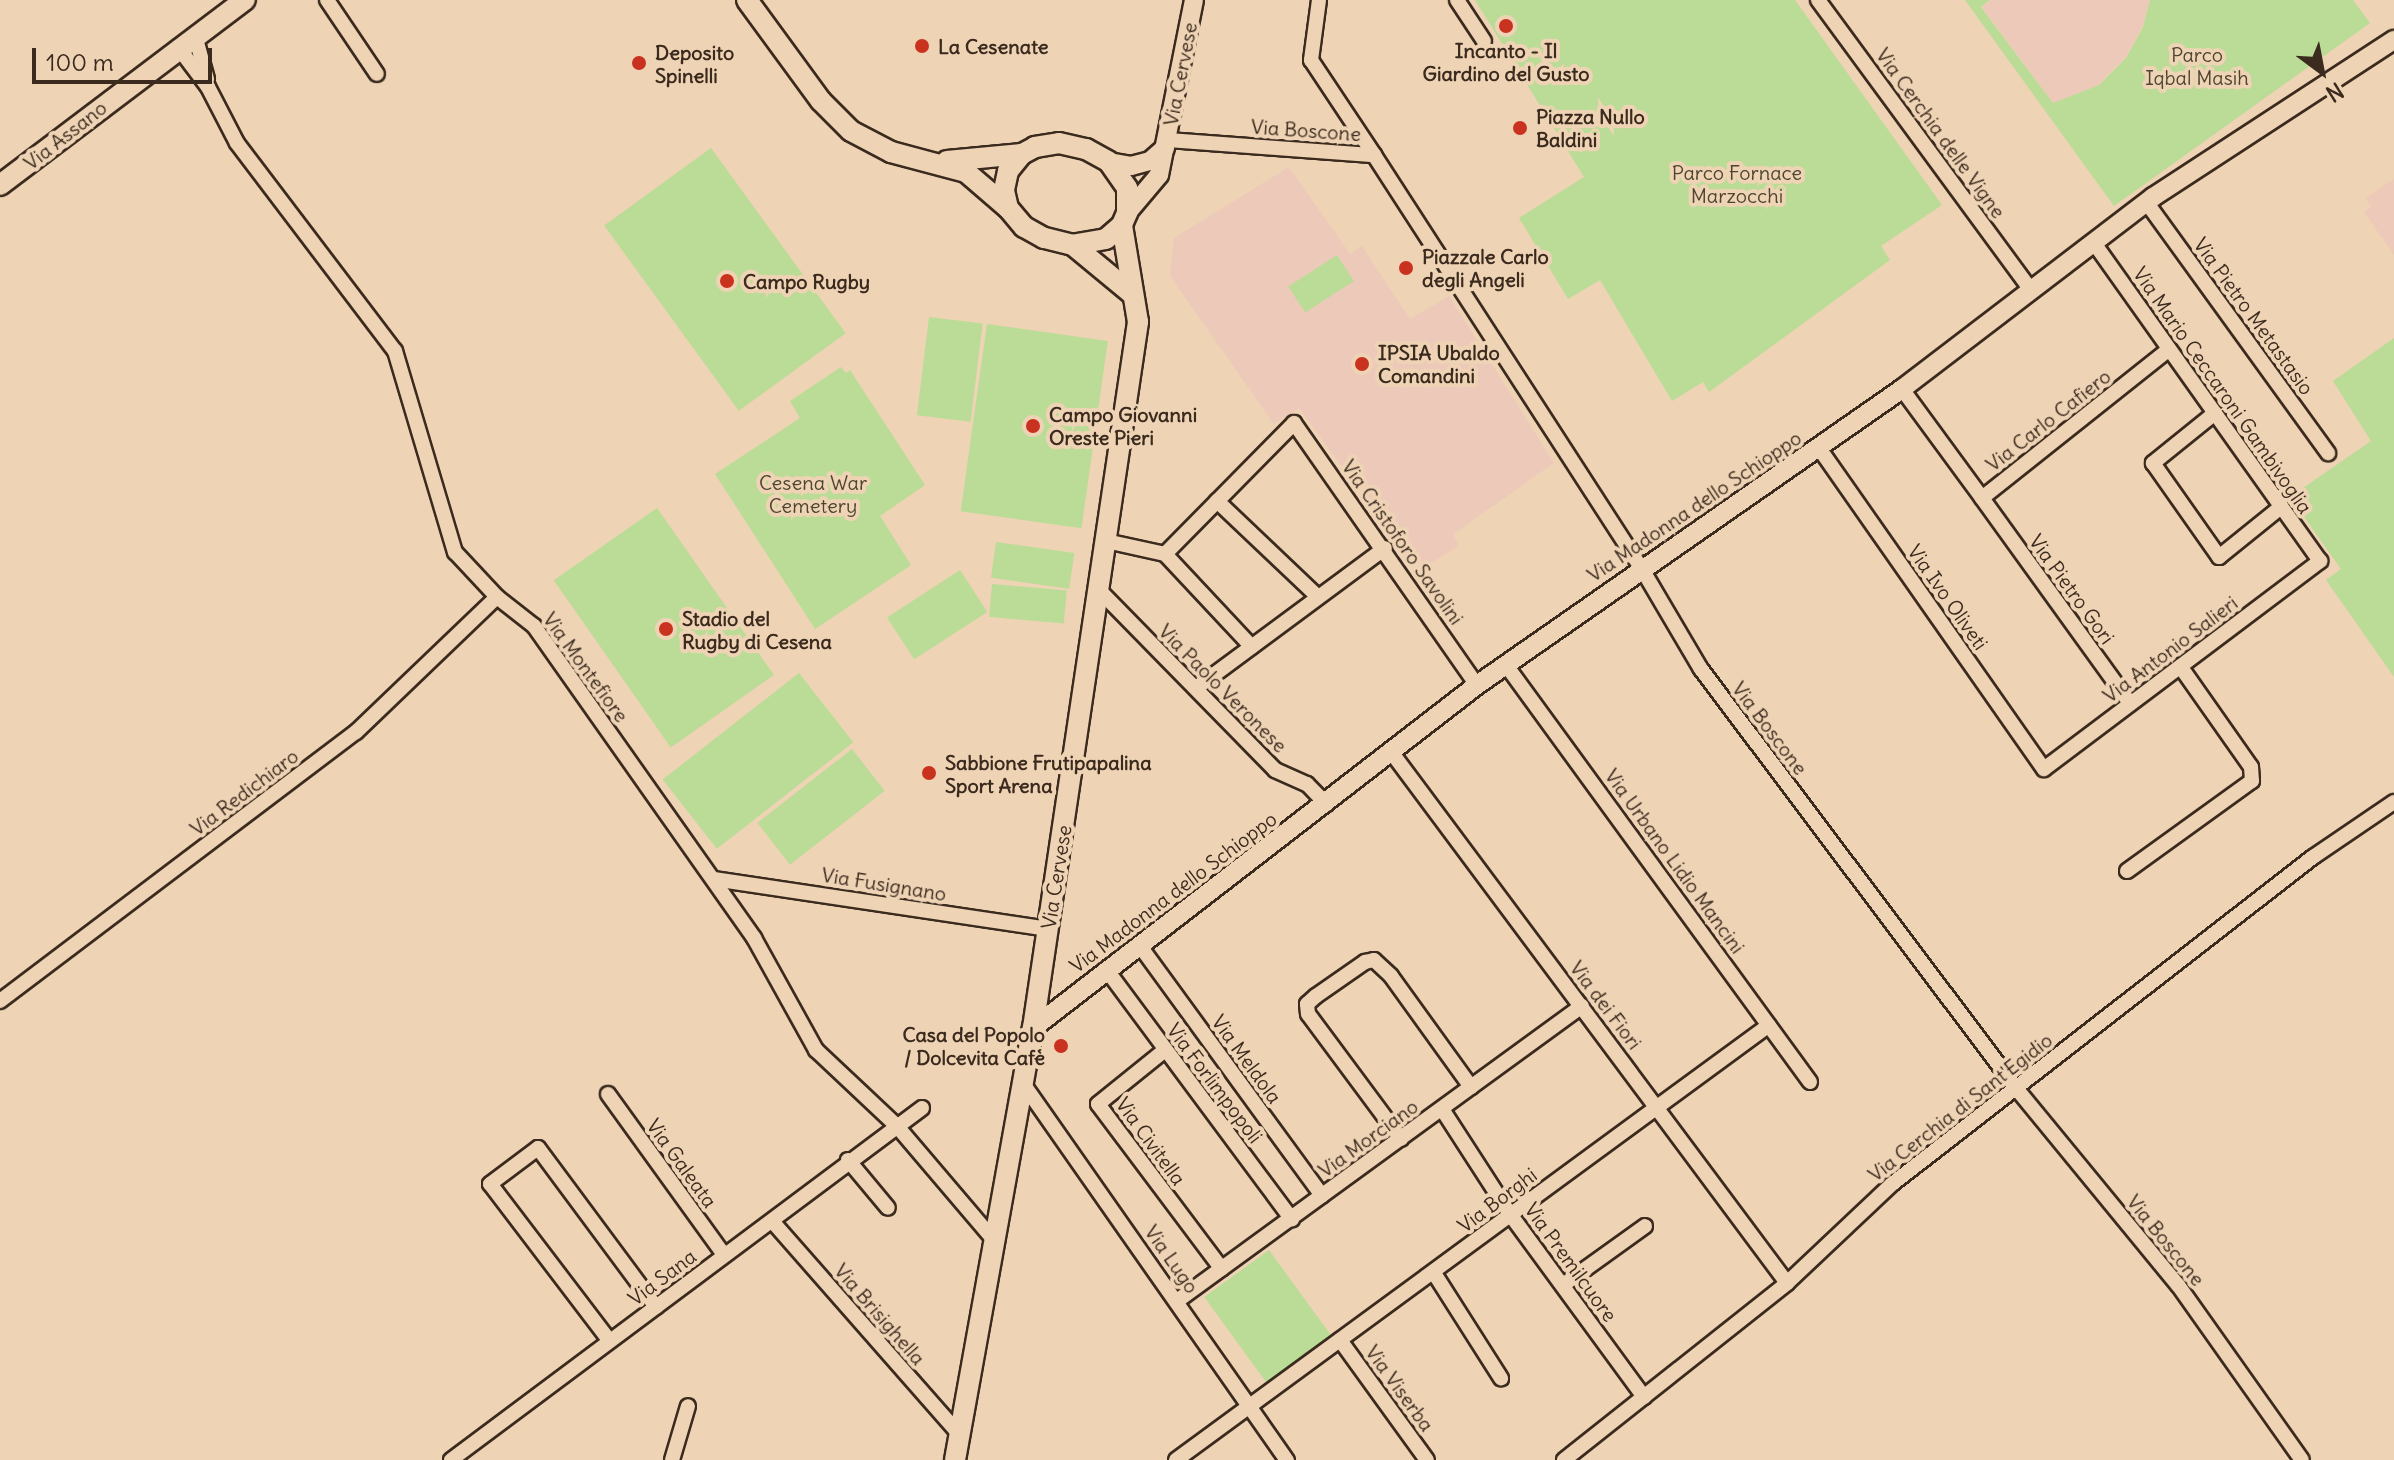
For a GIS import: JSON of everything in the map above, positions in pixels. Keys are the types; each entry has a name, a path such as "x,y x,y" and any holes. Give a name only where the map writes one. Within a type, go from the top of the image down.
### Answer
{"main road":[{"name":"Via Assano","path":"0,185 178,47 245,0"},
{"path":"747,0 821,101 851,131 891,152 966,172 1033,234 1073,245 1131,293"},
{"path":"1008,208 1004,190 1008,171 1022,154 1035,147 1059,143 1086,149 1109,162 1127,188 1124,219 1106,239 1073,245"},
{"path":"937,162 1022,154"},
{"name":"Via Cervese","path":"955,1460 1033,1028 1138,322 1131,293 1124,219"}],"street":[{"path":"327,0 377,74"},
{"name":"Via Cervese","path":"1124,219 1154,185 1166,144 1194,0"},
{"path":"1319,0 1311,60 1374,155"},
{"path":"1457,0 1484,41"},
{"name":"Via Cerchia delle Vigne","path":"1819,0 2031,290"},
{"name":"Via Montefiore","path":"195,35 208,87"},
{"name":"Via Madonna dello Schioppo","path":"1033,1028 1477,685 1902,389 2147,203 2254,129 2394,40"},
{"name":"Via Montefiore","path":"178,47 208,87 237,143 395,351 455,552 497,597 534,626 754,938 816,1050 896,1125 993,1239"},
{"name":"Via Cervese","path":"1109,162 1131,166 1150,161 1166,144"},
{"name":"Via Boscone","path":"1166,144 1374,155 1642,569 1701,669 2016,1088 2178,1285 2302,1460"},
{"name":"Via Pietro Metastasio","path":"2147,203 2328,453"},
{"name":"Via Mario Ceccaroni Gambivoglia","path":"2093,242 2320,561"},
{"name":"Via Carlo Cafiero","path":"1902,389 1982,498 2169,349"},
{"path":"2215,413 2153,463 2219,557 2281,507"},
{"name":"Via Cristoforo Savolini","path":"1217,501 1294,423 1385,548 1477,685"},
{"name":"Via Ivo Oliveti","path":"1819,448 2044,769"},
{"name":"Via Pietro Gori","path":"1982,498 2130,703"},
{"path":"1165,554 1217,501 1318,597"},
{"path":"1106,541 1165,554 1252,647"},
{"path":"1196,688 1385,548"},
{"name":"Via Antonio Salieri","path":"2044,769 2320,561"},
{"name":"Via Paolo Veronese","path":"1099,590 1275,770 1307,784 1326,804"},
{"name":"Via Redichiaro","path":"0,1001 356,732 497,597"},
{"name":"Via Urbano Lidio Mancini","path":"1506,665 1810,1082"},
{"path":"2127,871 2252,781 2251,767 2180,666"},
{"name":"Via dei Fiori","path":"1392,753 1787,1283"},
{"name":"Via Cerchia di Sant'Egidio","path":"1564,1460 1787,1283 1892,1184 2313,857 2394,802"},
{"name":"Via Fusignano","path":"714,879 1048,929"},
{"name":"Via Meldola","path":"1140,946 1322,1196"},
{"path":"1401,1139 1308,1014 1307,1004 1316,996 1365,962 1374,960 1391,976 1471,1087"},
{"name":"Via Forlimpopoli","path":"1106,969 1292,1219"},
{"name":"Via Morciano","path":"1177,1301 1582,1006"},
{"name":"Via Borghi","path":"1176,1460 1769,1025"},
{"name":"Via Civitella","path":"1165,1050 1098,1104 1222,1269"},
{"name":"Via Lugo","path":"1022,1082 1287,1460"},
{"name":"Via Galeata","path":"608,1094 724,1255"},
{"name":"Via Sana","path":"451,1460 772,1221 848,1160 922,1108"},
{"name":"Via Premilcuore","path":"1442,1109 1510,1214 1644,1397"},
{"path":"609,1340 490,1184 538,1148 656,1307"},
{"path":"848,1160 888,1208"},
{"name":"Via Brisighella","path":"772,1221 958,1433"},
{"path":"1563,1285 1645,1226"},
{"path":"1434,1273 1501,1378"},
{"name":"Via Viserba","path":"1340,1340 1427,1460"},
{"path":"672,1460 688,1406"}],"shaded area":[{"path":"1992,0 2150,0 2142,27 2126,57 2098,85 2053,103 1982,7"},
{"name":"IPSIA Ubaldo Comandini","path":"1289,167 1350,254 1362,246 1410,319 1449,296 1554,463 1453,534 1459,546 1418,571 1299,408 1274,424 1170,276 1174,238"},
{"path":"2394,179 2394,255 2364,212 2371,207 2366,198"}],"green space":[{"name":"Parco Fornace Marzocchi","path":"1475,0 1795,0 1942,205 1881,246 1890,260 1709,392 1703,382 1672,401 1600,280 1568,299 1519,218 1584,177"},
{"name":"Parco Iqbal Masih","path":"1965,0 1990,0 1981,7 2053,103 2099,85 2126,58 2143,27 2150,0 2353,0 2370,23 2114,206"},
{"name":"Campo Rugby","path":"711,148 846,333 739,411 604,226"},
{"path":"1337,255 1354,281 1305,313 1288,287"},
{"path":"929,317 983,324 971,422 917,415"},
{"name":"Campo Giovanni Oreste Pieri","path":"987,324 1108,341 1082,528 961,511"},
{"path":"2394,338 2394,677 2326,580 2341,569 2290,497 2371,441 2333,381"},
{"name":"Cesena War Cemetery","path":"841,367 846,373 850,370 925,485 880,516 911,565 815,629 715,474 800,418 790,401"},
{"name":"Stadio del Rugby di Cesena","path":"657,508 774,675 671,747 554,580"},
{"path":"996,542 1074,553 1069,589 991,578"},
{"path":"960,570 987,612 914,659 887,617"},
{"path":"992,584 1067,591 1064,623 989,617"},
{"path":"799,673 853,742 717,849 663,780"},
{"path":"852,749 885,791 790,865 757,823"},
{"path":"1269,1250 1331,1336 1267,1383 1204,1297"}],"place":[{"name":"Incanto - Il Giardino del Gusto","path":"1506,26"},
{"name":"La Cesenate","path":"922,46"},
{"name":"Deposito Spinelli","path":"639,63"},
{"name":"Piazza Nullo Baldini","path":"1520,128"},
{"name":"Piazzale Carlo degli Angeli","path":"1406,268"},
{"name":"Campo Rugby","path":"727,281"},
{"name":"IPSIA Ubaldo Comandini","path":"1362,364"},
{"name":"Campo Giovanni Oreste Pieri","path":"1033,426"},
{"name":"Stadio del Rugby di Cesena","path":"666,629"},
{"name":"Sabbione Frutipapalina Sport Arena","path":"929,773"},
{"name":"Casa del Popolo / Dolcevita Cafè","path":"1061,1046"}]}
